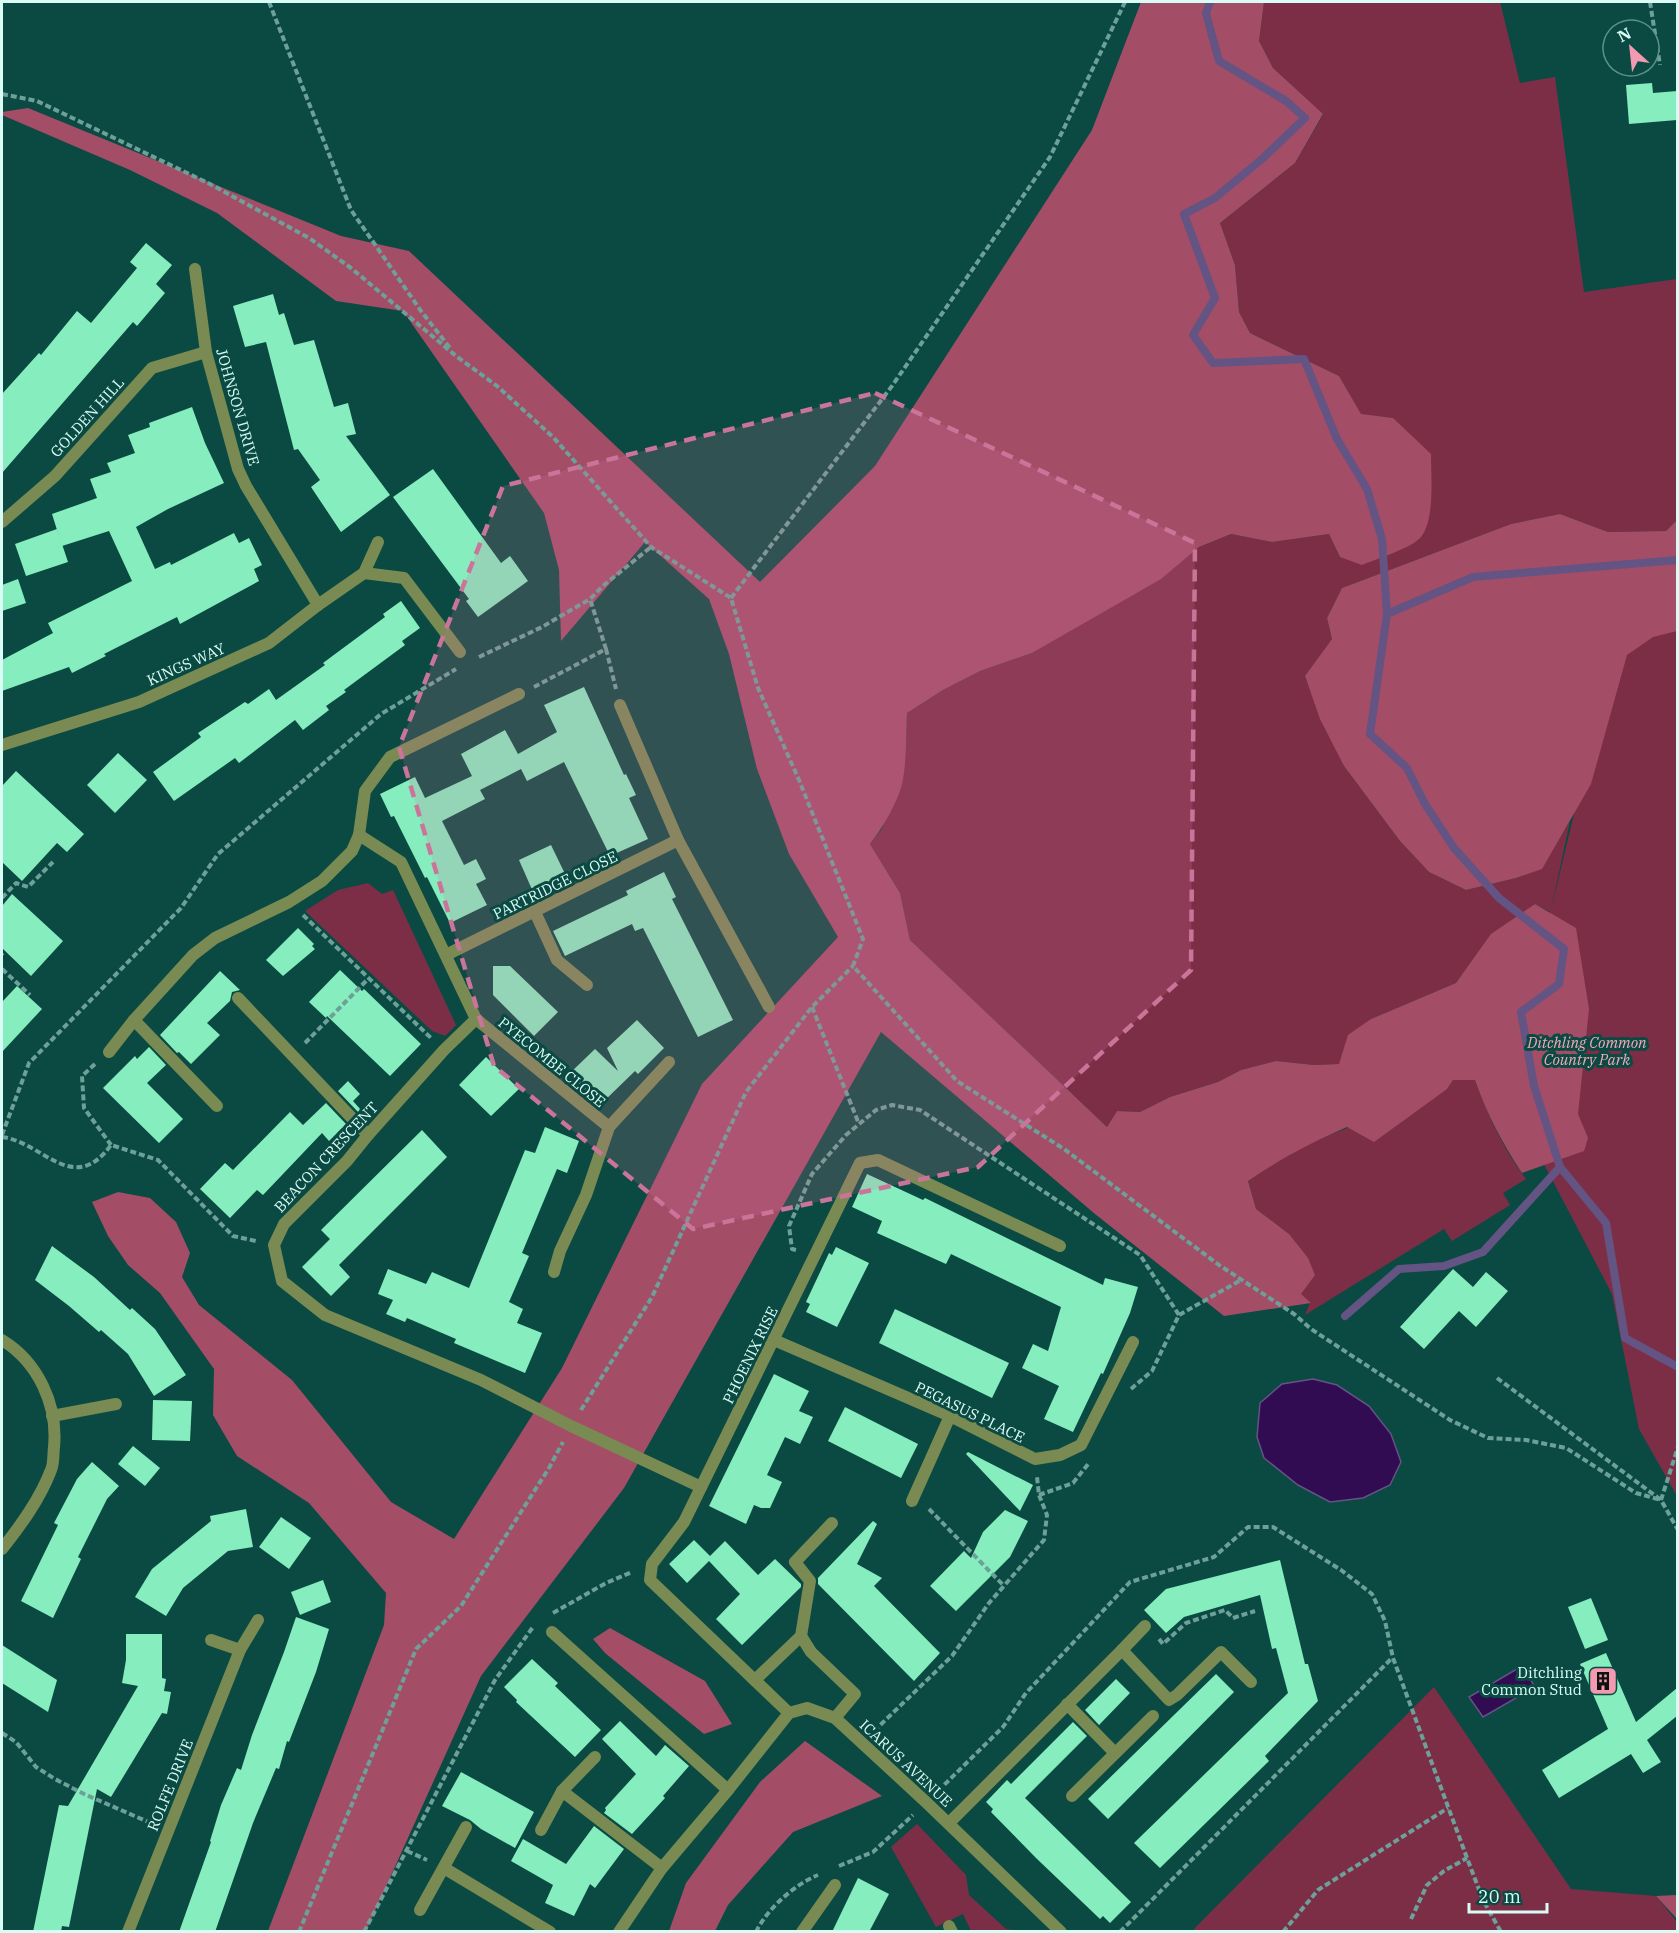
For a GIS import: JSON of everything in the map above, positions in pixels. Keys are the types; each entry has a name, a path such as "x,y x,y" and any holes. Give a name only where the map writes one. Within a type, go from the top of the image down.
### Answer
{"street":[{"name":"JOHNSON DRIVE","path":"195,269 206,352 242,478 318,605"},
{"name":"GOLDEN HILL","path":"2,522 55,476 152,368 206,352"},
{"path":"378,542 364,573 404,579 465,657"},
{"name":"KINGS WAY","path":"2,745 139,702 269,643 364,573"},
{"path":"109,1052 134,1020 193,955 215,938 289,902 322,881 352,850 359,835 365,792 390,757 519,694"},
{"path":"620,705 678,840 769,1007"},
{"path":"359,835 401,862 476,1019"},
{"name":"PARTRIDGE CLOSE","path":"446,956 678,840"},
{"path":"535,912 556,960 587,985"},
{"path":"238,998 368,1135"},
{"name":"BEACON CRESCENT","path":"274,1245 285,1224 347,1161 444,1050 476,1019"},
{"name":"PYECOMBE CLOSE","path":"476,1019 609,1127"},
{"path":"134,1020 217,1106"},
{"name":"PYECOMBE CLOSE","path":"554,1272 560,1251 586,1195 609,1127 669,1062"},
{"name":"PHOENIX RISE","path":"652,1564 684,1522 860,1163 878,1160 1060,1246"},
{"path":"274,1245 282,1281 325,1315 481,1380 571,1426 701,1487"},
{"path":"2,1340 29,1364 44,1385 55,1438 52,1468 37,1498 2,1549"},
{"name":"PEGASUS PLACE","path":"774,1340 950,1416 1035,1460 1060,1455 1081,1445 1133,1342"},
{"path":"52,1416 116,1404"},
{"path":"913,1498 950,1416"},
{"path":"755,1680 801,1636 810,1581 795,1562 832,1523"},
{"path":"619,1932 662,1868 789,1713 650,1580 652,1564"},
{"name":"ROLFE DRIVE","path":"128,1932 240,1650 258,1620"},
{"path":"949,1823 1145,1626"},
{"path":"552,1632 728,1790"},
{"path":"801,1636 811,1652 855,1694 835,1718"},
{"path":"211,1640 240,1650"},
{"path":"1122,1650 1169,1700 1178,1695 1221,1652 1251,1682"},
{"path":"1067,1704 1115,1753"},
{"name":"ICARUS AVENUE","path":"789,1713 807,1708 835,1718 949,1823 1061,1932"},
{"path":"1072,1796 1153,1716"},
{"path":"542,1830 562,1791 594,1757"},
{"path":"562,1791 662,1868"},
{"path":"420,1910 466,1827"},
{"path":"444,1868 550,1932"},
{"path":"802,1932 836,1886"}],"path":[{"path":"269,2 351,210 421,311 456,356"},
{"path":"731,598 892,386 1050,157 1125,2"},
{"path":"1650,2 1653,18"},
{"path":"2,94 37,101 210,184 309,238 351,268 456,356 497,386 553,437 651,547 731,598 758,688 799,780 863,939 853,966 957,1081 1064,1149 1241,1280 1450,1420 1488,1438 1526,1440 1566,1448 1636,1493 1661,1500"},
{"path":"465,657 542,627 590,599 651,547"},
{"path":"590,599 620,705"},
{"path":"519,694 606,649"},
{"path":"111,1145 101,1158 81,1167 49,1160 32,1147 2,1136 29,1063 181,908 218,854 381,714 459,667"},
{"path":"2,898 16,883 28,888 53,862"},
{"path":"289,902 444,1050"},
{"path":"2,969 30,995"},
{"path":"292,1056 368,979"},
{"path":"812,1007 859,1124"},
{"path":"109,1052 82,1076 84,1108 111,1145 158,1160 233,1236 274,1245"},
{"path":"1179,1315 1241,1280"},
{"path":"1497,1378 1661,1500 1677,1530"},
{"path":"1661,1500 1677,1447"},
{"path":"863,1742 952,1656 989,1603 1044,1540 1047,1515 1039,1495 1035,1460"},
{"path":"913,1498 1004,1586"},
{"path":"547,1616 606,1583 652,1564"},
{"path":"1145,1626 1163,1644 1186,1623 1225,1610 1233,1618 1255,1611"},
{"path":"364,1932 495,1680 537,1622"},
{"path":"1120,1932 1393,1658"},
{"path":"2,1733 16,1742 36,1767 55,1779 168,1830"},
{"path":"1283,1932 1318,1890 1448,1808 1483,1900 1500,1932"},
{"path":"1411,1919 1427,1885 1444,1871 1467,1858"}],"highlighted area":[{"path":"875,393 1195,543 1191,970 978,1167 693,1229 494,1066 399,747 503,486"}],"green space":[{"name":"Ditchling Common Country Park","path":"1264,2 1500,2 1520,83 1555,77 1584,292 1677,279 1677,520 1666,531 1608,532 1560,514 1511,524 1342,588 1327,618 1332,639 1305,677 1344,766 1400,841 1429,872 1466,890 1516,878 1541,869 1570,821 1551,910 1613,651 1677,566 1677,1496 1639,1429 1612,1294 1481,1044 1540,956 1550,912 1535,904 1475,959 1456,983 1371,1019 1339,1064 1314,1065 1276,1061 1241,1070 1218,1082 1170,1097 1140,1112 1117,1111 1107,1127 910,940 900,893 870,844 882,829 906,746 907,713 943,690 980,671 1032,653 1199,547 1231,534 1272,542 1329,534 1340,557 1393,418 1361,415 1339,376 1250,333 1239,312 1235,265 1220,223 1295,163 1323,115 1273,68 1259,41"},
{"path":"368,883 382,894 393,890 456,1025 445,1036 432,1031 305,911 338,890"},
{"path":"1453,1080 1475,1080 1497,1131 1510,1156 1526,1179 1503,1193 1510,1205 1452,1241 1444,1229 1305,1315 1310,1303 1301,1294 1289,1234 1256,1209 1248,1181 1275,1162 1314,1141 1447,1089"},
{"path":"1434,1687 1571,1889 1656,1896 1677,1922 1677,1931 1192,1931"},
{"path":"917,1824 966,1875 969,1895 1006,1929 1022,1931 971,1931 963,1914 936,1927 891,1847"}],"shaded area":[{"path":"1141,2 1264,2 1259,41 1273,68 1323,114 1295,163 1220,223 1235,265 1239,312 1250,333 1339,376 1361,414 1393,418 1431,454 1431,497 1428,520 1421,537 1416,541 1362,565 1340,557 1329,534 1272,542 1231,534 1199,547 1161,579 1032,653 980,671 943,690 907,713 905,763 900,791 887,819 870,844 900,893 910,940 1107,1127 1117,1111 1140,1112 1170,1097 1218,1082 1241,1070 1276,1061 1314,1065 1339,1064 1348,1035 1371,1019 1456,983 1491,934 1535,904 1576,928 1589,1009 1578,1114 1588,1138 1584,1151 1522,1173 1495,1128 1475,1080 1453,1080 1447,1089 1374,1142 1347,1127 1284,1158 1248,1181 1256,1209 1289,1234 1308,1258 1315,1275 1301,1294 1311,1303 1224,1316 1095,1214 881,1032 624,1488 481,1676 366,1931 268,1931 384,1625 386,1593 309,1503 237,1456 213,1415 214,1369 160,1293 128,1265 108,1236 92,1202 118,1192 150,1198 176,1222 190,1253 182,1277 199,1305 292,1380 391,1502 454,1539 562,1368 702,1084 838,937 789,854 757,769 729,654 709,599 645,542 561,641 559,570 544,513 403,311 336,301 217,213 130,170 2,115 2,112 28,108 341,236 409,251 760,582 875,466 1092,130"},
{"path":"1560,514 1608,532 1666,531 1677,520 1677,631 1653,637 1627,655 1591,784 1542,869 1466,890 1429,872 1400,841 1344,766 1320,719 1305,676 1332,639 1327,618 1342,588 1511,524"},
{"path":"1313,1379 1337,1385 1369,1406 1391,1434 1401,1462 1390,1485 1363,1498 1330,1502 1298,1485 1264,1458 1257,1437 1260,1403 1282,1384"},
{"path":"610,1628 705,1681 732,1724 704,1734 605,1653 593,1639"},
{"path":"1522,1666 1535,1687 1483,1717 1469,1697"},
{"path":"805,1741 882,1796 793,1832 728,1905 715,1931 669,1931 686,1883 760,1782"},
{"path":"1676,1895 1677,1897 1677,1919 1656,1896"}],"building":[{"path":"1652,83 1653,93 1677,91 1677,120 1629,124 1626,85"},
{"path":"146,243 172,265 156,284 165,293 137,326 133,322 2,473 2,394 39,353 41,355 77,311 91,323 137,268 130,262"},
{"path":"273,294 279,315 284,313 294,345 314,340 334,407 348,403 356,434 346,436 390,495 341,532 311,487 320,480 298,449 294,450 266,342 245,347 233,306"},
{"path":"192,407 205,443 224,483 136,527 155,569 170,562 171,565 234,533 239,543 249,538 262,565 254,569 259,581 180,624 177,617 72,673 69,667 2,691 2,660 53,633 48,623 132,581 109,531 62,546 52,514 97,498 90,479 111,472 107,463 135,453 128,435 150,427 149,423"},
{"path":"433,469 501,563 510,556 528,581 478,617 466,601 469,599 393,497"},
{"path":"57,529 68,562 26,576 15,544"},
{"path":"18,579 26,603 2,611 2,585"},
{"path":"401,601 420,628 402,641 405,645 344,690 346,692 326,706 329,710 303,730 295,720 239,763 235,758 174,801 153,772 201,737 198,733 245,702 248,704 269,689 276,700 325,665 323,663 385,617 383,614"},
{"path":"584,687 624,775 626,774 636,795 629,798 648,839 610,856 564,762 527,781 521,769 480,790 485,799 442,821 464,865 476,859 486,879 476,884 487,905 450,923 394,816 391,817 380,794 415,777 425,798 472,776 461,754 505,730 518,754 557,732 544,705"},
{"path":"118,753 147,780 115,813 87,785"},
{"path":"16,771 84,834 67,852 57,843 22,881 2,862 2,786"},
{"path":"551,845 567,878 534,894 519,860"},
{"path":"664,872 676,897 672,899 733,1020 698,1037 643,928 635,931 632,924 565,956 553,931 628,895 626,891"},
{"path":"12,894 63,941 31,976 2,948 2,906"},
{"path":"298,928 314,944 312,946 315,949 283,976 266,960"},
{"path":"493,966 510,966 558,1012 534,1036 493,995"},
{"path":"340,970 362,991 364,989 421,1044 390,1076 327,1016 326,1018 309,1002"},
{"path":"220,971 240,990 232,992 230,1001 207,1023 220,1035 191,1064 160,1035"},
{"path":"17,986 42,1009 2,1052 2,1002"},
{"path":"637,1020 664,1048 638,1074 635,1071 600,1105 569,1074 595,1049 618,1071 607,1048"},
{"path":"149,1047 166,1065 147,1083 183,1119 159,1143 103,1088 135,1056 137,1059"},
{"path":"486,1057 519,1089 491,1116 459,1085"},
{"path":"348,1081 360,1094 353,1101 361,1110 358,1112 338,1091"},
{"path":"326,1103 346,1124 329,1141 322,1133 263,1195 257,1190 230,1218 200,1189 225,1163 233,1170 290,1112 303,1125"},
{"path":"545,1127 579,1141 567,1173 557,1169 522,1253 529,1256 509,1302 523,1309 517,1323 542,1333 525,1373 454,1343 456,1339 407,1318 405,1322 386,1314 393,1300 378,1294 388,1269 426,1284 432,1272 469,1288 525,1150 535,1153"},
{"path":"422,1130 447,1157 339,1265 350,1277 331,1296 302,1267 330,1239 321,1230"},
{"path":"867,1174 923,1200 925,1198 1103,1285 1105,1278 1138,1287 1130,1313 1103,1374 1101,1373 1073,1432 1044,1419 1059,1386 1022,1368 1033,1344 1048,1351 1061,1307 951,1254 946,1264 877,1233 882,1221 852,1207"},
{"path":"52,1246 94,1277 155,1329 186,1375 154,1396 128,1354 101,1330 99,1332 35,1280"},
{"path":"836,1247 869,1263 837,1327 806,1312 810,1304 806,1302 829,1253 832,1255"},
{"path":"1453,1269 1473,1287 1486,1272 1508,1291 1476,1327 1459,1311 1424,1349 1400,1327"},
{"path":"895,1309 1009,1363 992,1398 879,1343"},
{"path":"774,1374 809,1391 799,1411 813,1417 800,1444 785,1437 767,1475 782,1482 770,1508 754,1505 746,1524 709,1506"},
{"path":"153,1400 192,1401 190,1441 152,1440"},
{"path":"845,1407 918,1444 901,1478 828,1441"},
{"path":"133,1446 160,1468 145,1486 118,1464"},
{"path":"968,1452 1033,1485 1020,1511 966,1454"},
{"path":"92,1462 119,1486 107,1499 78,1557 81,1559 53,1618 21,1601 58,1525 54,1523 77,1479"},
{"path":"246,1509 253,1547 228,1551 183,1588 166,1616 135,1597 152,1569 211,1521 210,1516"},
{"path":"1005,1510 1028,1521 1010,1557 956,1611 930,1586 964,1551 971,1558 983,1532"},
{"path":"281,1517 311,1538 289,1569 259,1547"},
{"path":"873,1521 877,1524 857,1564 882,1578 874,1586 940,1653 914,1681 818,1584 818,1578"},
{"path":"694,1540 710,1556 725,1541 758,1575 775,1559 801,1584 801,1587 742,1645 716,1619 740,1594 709,1561 687,1583 669,1564"},
{"path":"1280,1560 1305,1664 1308,1664 1318,1701 1265,1756 1269,1761 1160,1868 1134,1843 1288,1693 1276,1648 1272,1649 1260,1595 1184,1617 1166,1633 1144,1610 1166,1589"},
{"path":"323,1580 331,1602 300,1615 291,1592"},
{"path":"1591,1598 1608,1640 1585,1649 1568,1607"},
{"path":"296,1617 329,1629 316,1672 289,1742 287,1741 279,1769 276,1768 253,1823 215,1932 179,1932 211,1842 221,1805 237,1768 241,1770"},
{"path":"126,1634 162,1634 162,1678 166,1679 164,1691 171,1692 167,1714 162,1713 111,1797 97,1789 69,1927 62,1926 61,1932 33,1932 59,1805 68,1806 138,1686 122,1683 126,1660"},
{"path":"2,1645 57,1680 48,1712 2,1683"},
{"path":"1606,1653 1636,1722 1677,1688 1677,1716 1647,1740 1661,1762 1643,1773 1631,1754 1559,1798 1542,1770 1608,1729 1580,1664"},
{"path":"532,1659 558,1683 555,1686 601,1730 575,1757 516,1702 517,1700 504,1687"},
{"path":"1216,1674 1234,1692 1108,1819 1088,1799"},
{"path":"1116,1679 1130,1693 1099,1725 1085,1710"},
{"path":"620,1721 656,1756 665,1745 689,1766 663,1796 665,1798 632,1834 604,1813 605,1808 636,1774 602,1739"},
{"path":"1073,1722 1087,1736 1025,1798 1131,1902 1110,1923 1103,1916 1100,1919 1036,1858 991,1812 993,1809 986,1802 1007,1780 1011,1784"},
{"path":"461,1772 534,1812 515,1848 481,1829 470,1820 442,1806"},
{"path":"594,1826 624,1849 595,1888 590,1884 574,1916 545,1903 553,1885 511,1861 523,1839 566,1864"},
{"path":"858,1878 889,1894 869,1932 832,1932"}],"waterway":[{"path":"1210,2 1206,13 1219,61 1286,101 1305,118 1262,159 1215,198 1184,214 1215,298 1193,335 1213,363 1304,359 1337,439 1367,489 1382,539 1387,614 1370,734 1407,768 1425,804 1454,848 1499,898 1564,949 1559,984 1521,1012 1534,1086 1560,1167 1606,1223 1625,1338 1678,1367"},
{"path":"1387,614 1473,577 1678,560"},
{"path":"1345,1316 1399,1269 1444,1266 1483,1252 1560,1167"}],"place":[{"name":"Ditchling Common Stud","path":"1603,1681"}]}
